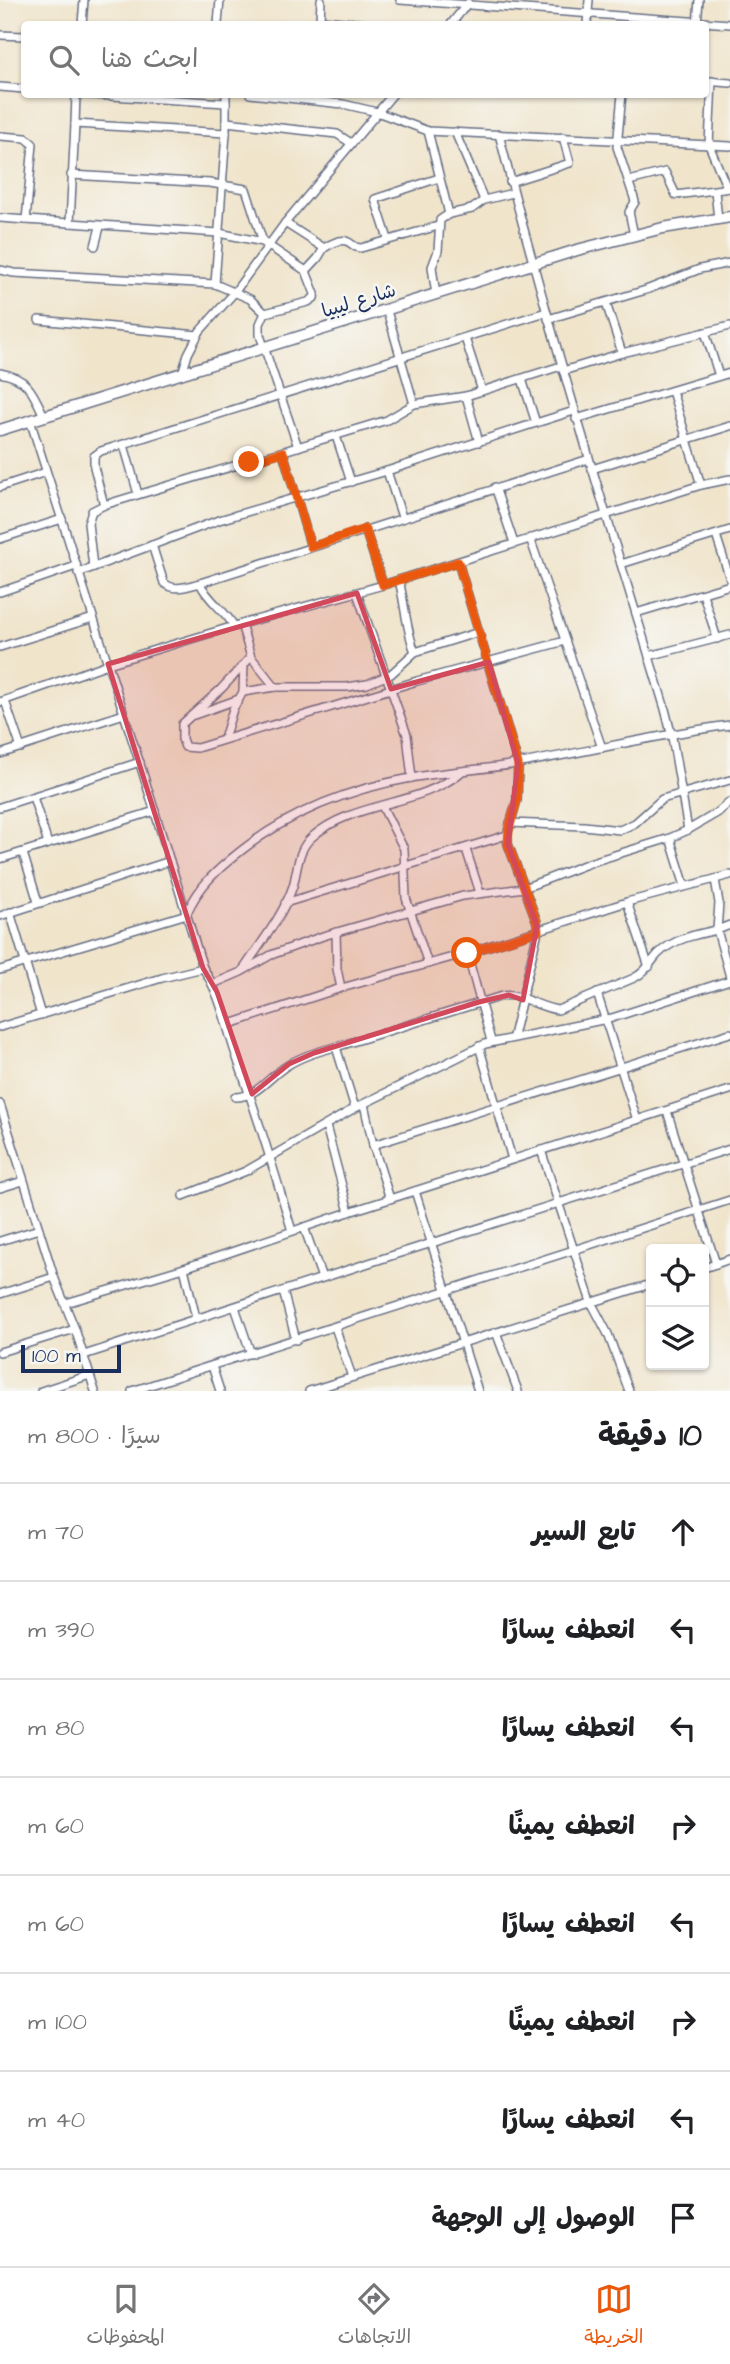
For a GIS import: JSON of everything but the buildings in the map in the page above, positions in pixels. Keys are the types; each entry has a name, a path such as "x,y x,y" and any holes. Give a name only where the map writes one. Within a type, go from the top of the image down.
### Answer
{"highway":[{"name":"شارع ليبيا","path":"0,430 577,250 634,235 730,217"}],"street":[{"path":"82,21 84,0"},
{"path":"218,21 220,0"},
{"path":"319,21 321,0"},
{"path":"400,0 469,2 677,21"},
{"path":"587,21 589,0"},
{"path":"697,21 699,0"},
{"path":"453,21 469,2"},
{"path":"709,23 730,24"},
{"path":"0,35 21,36"},
{"path":"629,181 665,172 676,195 728,188 709,145 709,81 730,83"},
{"path":"0,87 21,89"},
{"path":"69,223 78,98"},
{"path":"196,98 226,99 215,284"},
{"path":"287,98 343,104 377,112 428,131 730,146"},
{"path":"182,374 198,335 234,293 266,244 389,98"},
{"path":"622,98 618,151 635,202 629,212 634,235"},
{"path":"226,122 337,134 351,142"},
{"path":"75,124 226,133"},
{"path":"428,131 449,214"},
{"path":"455,132 484,200"},
{"path":"499,134 575,415 671,732 688,830"},
{"path":"0,136 26,138 33,144 26,220"},
{"path":"510,182 570,163 563,137"},
{"path":"71,175 246,189 266,244"},
{"path":"388,239 375,199 439,178"},
{"path":"715,191 718,219"},
{"path":"436,295 432,267 439,246 438,226 441,218 472,209 484,200 513,193"},
{"path":"0,219 219,233 266,244 306,271 315,294 313,299 265,313"},
{"path":"285,223 324,248"},
{"path":"306,271 324,248 344,240 356,248 361,248 438,226"},
{"path":"95,246 100,227"},
{"path":"104,505 94,467 94,456 101,451 465,338 606,303 700,269 730,263"},
{"path":"0,270 215,284 250,299 265,313"},
{"path":"606,303 622,353"},
{"path":"387,311 414,404"},
{"path":"265,313 259,327 263,348 298,447"},
{"path":"39,320 198,335"},
{"path":"93,567 88,523 92,511 104,505 387,420 414,404 466,396 562,368 730,326"},
{"path":"705,332 719,376"},
{"path":"465,338 482,391"},
{"path":"0,373 24,381 38,401 44,416"},
{"path":"0,592 77,569 93,567 219,520 387,471 536,423 672,391 730,373"},
{"path":"522,379 536,423"},
{"path":"672,391 701,485"},
{"path":"466,396 478,442"},
{"path":"30,420 203,968 213,984 251,1094 292,1231"},
{"path":"592,469 730,426"},
{"path":"336,436 351,482"},
{"path":"124,445 138,494"},
{"path":"283,452 311,547"},
{"path":"152,545 164,583 169,587 182,588 589,458"},
{"path":"387,471 402,517"},
{"path":"0,487 46,472"},
{"path":"20,748 2,702 108,664 357,593 606,514 701,485 730,479"},
{"path":"495,487 514,543"},
{"path":"0,539 62,519"},
{"path":"365,529 383,585"},
{"path":"621,564 730,530"},
{"path":"716,535 730,579"},
{"path":"530,538 602,748"},
{"path":"458,562 518,764 517,800 510,823 508,844 537,922 538,931 513,1037"},
{"path":"399,580 407,629 415,652"},
{"path":"200,583 203,590 238,625 251,657 275,687"},
{"path":"636,613 730,585"},
{"path":"357,593 408,739 412,778"},
{"path":"703,594 717,639"},
{"path":"0,647 93,618"},
{"path":"190,717 241,696 275,687 347,687 367,684 386,677 415,652 479,632"},
{"path":"649,656 730,635"},
{"path":"251,657 221,689 182,723 185,747 197,748 391,688 565,641"},
{"path":"225,739 233,709 241,696 244,664"},
{"path":"0,754 124,714"},
{"path":"0,970 187,914 196,894 210,877 260,836 301,812 331,800 412,778 518,764 671,732 730,725"},
{"path":"0,807 140,762"},
{"path":"242,972 285,903 292,888 301,850 311,838 338,821 437,787 460,772"},
{"path":"510,823 620,830 635,823 658,802 730,780"},
{"path":"33,797 48,844"},
{"path":"213,984 289,948 336,932 446,900 524,888 592,862 670,838 717,813 730,802"},
{"path":"382,806 402,844 406,867 404,892 428,964"},
{"path":"0,859 155,811"},
{"path":"285,903 508,835"},
{"path":"670,838 685,886"},
{"path":"466,849 480,893"},
{"path":"23,853 38,902"},
{"path":"0,916 170,861"},
{"path":"227,1026 341,988 467,953 627,902 730,875"},
{"path":"183,1196 246,1171 355,1108 491,1041 606,1019 730,978 717,930 719,903 715,879"},
{"path":"627,902 649,967"},
{"path":"10,912 41,1015"},
{"path":"236,1097 251,1094 289,1064 479,1002 508,995 558,1010 640,975 667,947 695,935 730,926"},
{"path":"336,932 337,970 341,988"},
{"path":"467,953 491,1041"},
{"path":"0,1016 2,1027 203,968"},
{"path":"597,993 637,1120"},
{"path":"373,1144 730,1033"},
{"path":"479,1046 512,1159"},
{"path":"336,1047 355,1108"},
{"path":"66,1303 184,1268 349,1212 730,1090"},
{"path":"0,1104 54,1277 66,1303 94,1391"},
{"path":"365,1104 373,1144 390,1199"},
{"path":"667,1111 716,1264"},
{"path":"326,1126 349,1212"},
{"path":"0,1137 9,1134"},
{"path":"83,1355 730,1149"},
{"path":"541,1150 591,1302 611,1342 628,1391"},
{"path":"0,1188 23,1181"},
{"path":"415,1191 478,1391"},
{"path":"132,1391 730,1200"},
{"path":"304,1227 323,1278"},
{"path":"0,1241 38,1228"},
{"path":"709,1266 730,1259"},
{"path":"184,1268 196,1318"},
{"path":"0,1294 54,1277"},
{"path":"312,1391 646,1286"},
{"path":"283,1291 296,1340"},
{"path":"235,1307 251,1354"},
{"path":"335,1327 352,1377"},
{"path":"0,1352 75,1329"},
{"path":"496,1332 518,1391"},
{"path":"212,1366 220,1391"},
{"path":"41,1391 90,1375"}],"highlighted area":[{"path":"357,593 391,689 489,662 518,764 508,844 537,926 523,1000 509,995 479,1002 314,1053 289,1064 252,1094 217,992 203,968 108,664"}],"route":[{"path":"249,462 283,452 311,547 365,529 383,585 458,562 518,764 517,800 507,839 538,931 467,953"}]}
